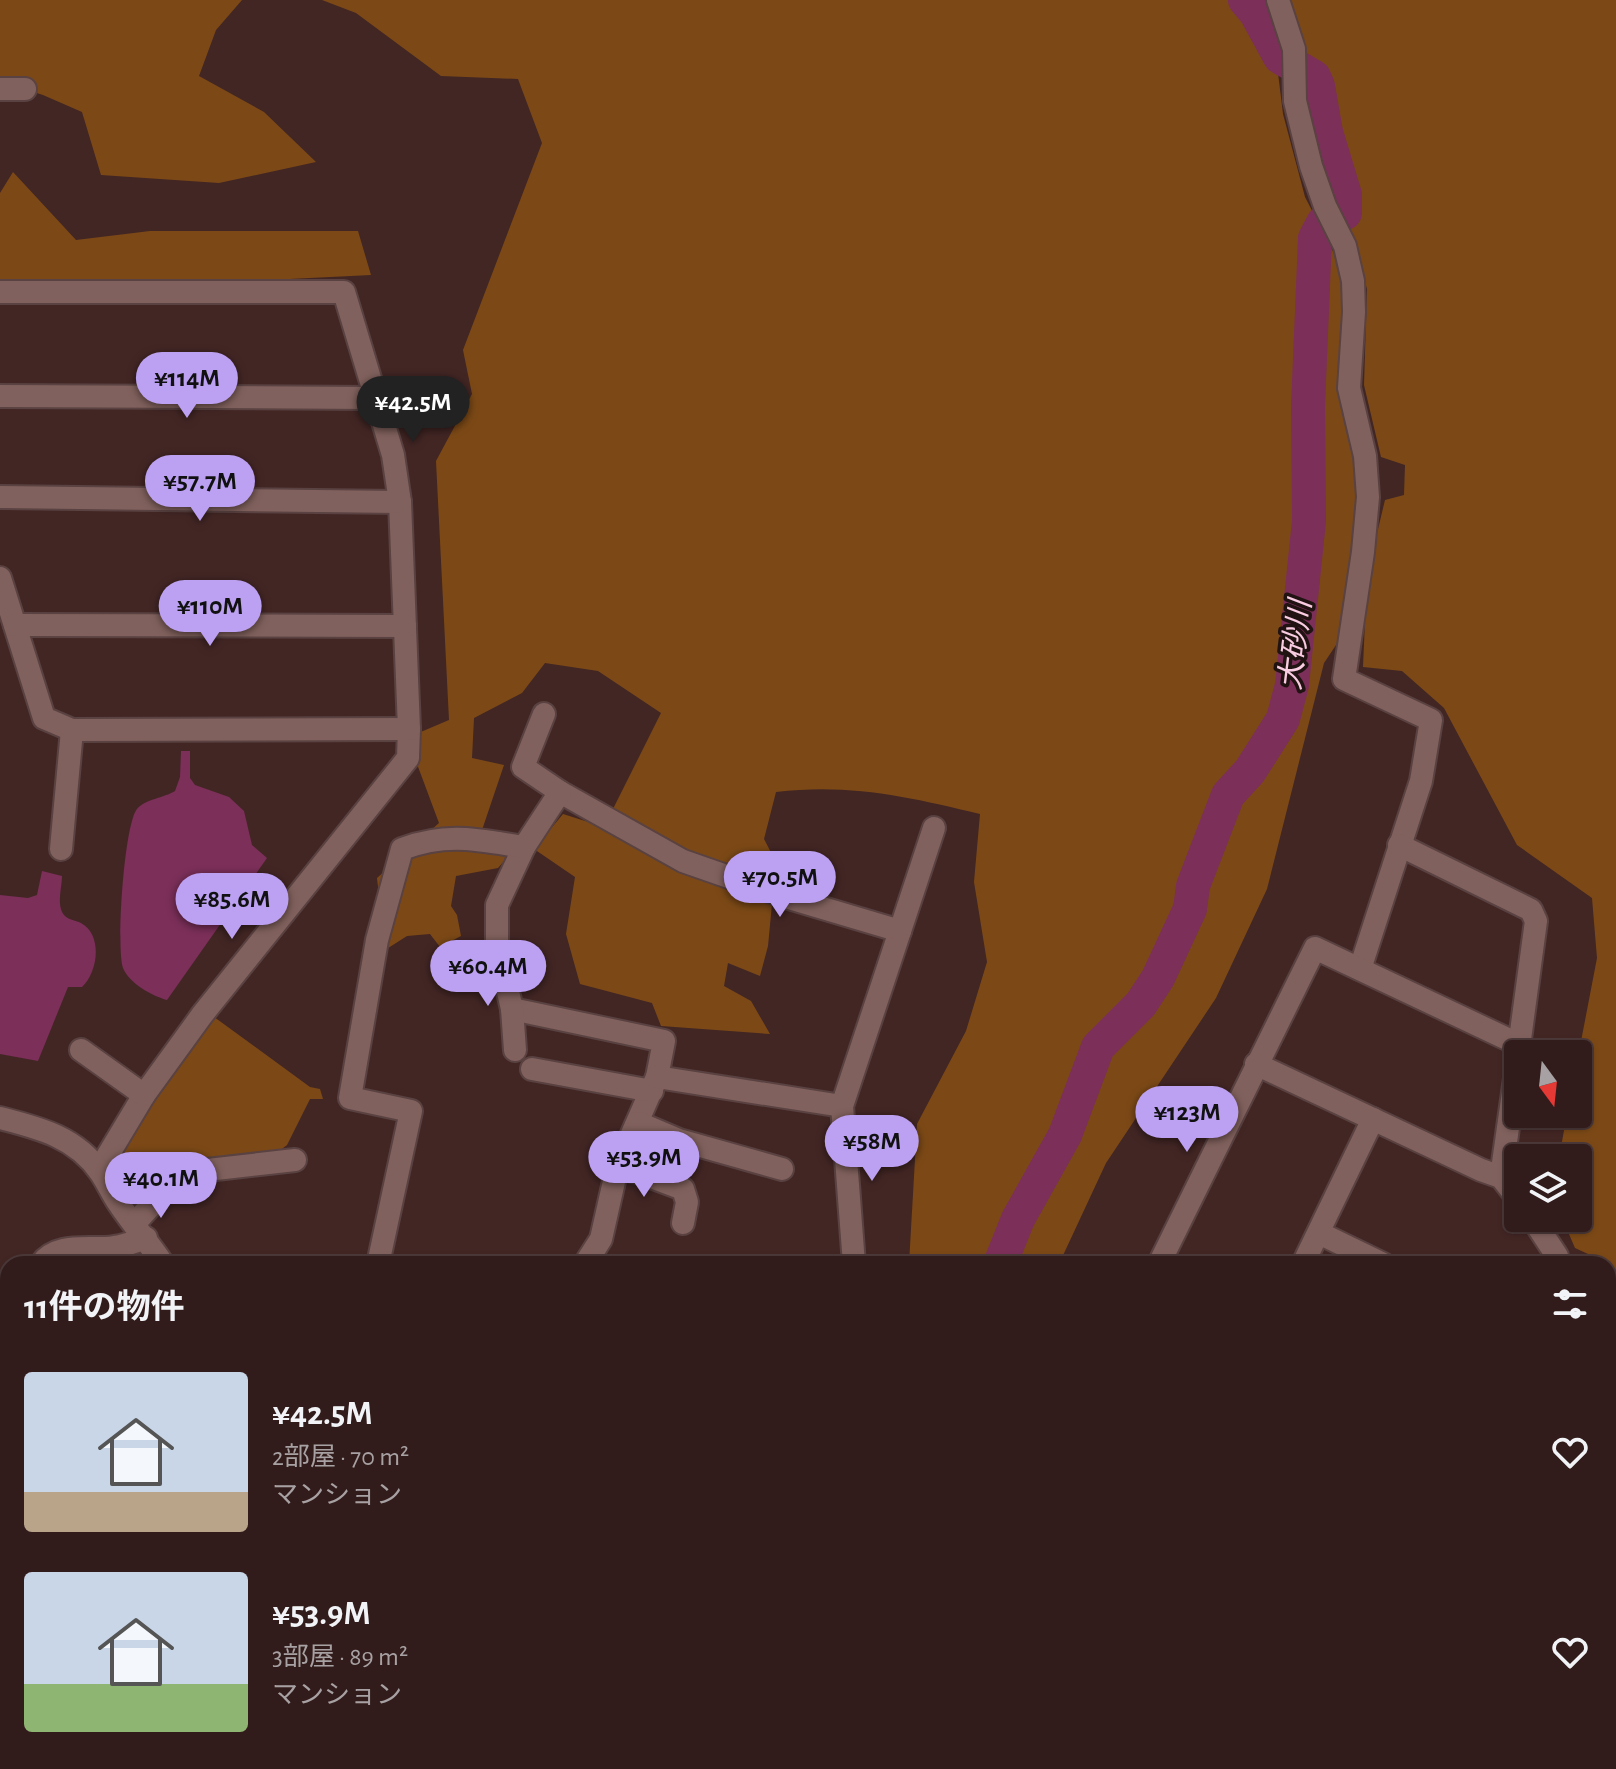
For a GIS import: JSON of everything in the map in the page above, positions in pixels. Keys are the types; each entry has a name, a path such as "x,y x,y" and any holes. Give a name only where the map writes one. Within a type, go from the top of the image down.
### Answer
{"street":[{"path":"1278,0 1294,49 1295,101 1311,166 1325,206 1345,246 1353,281 1349,388 1365,456 1368,497 1344,679 1431,720 1421,781 1360,969"},
{"path":"0,89 25,89"},
{"path":"0,292 344,292 393,455 400,502 408,758 202,1015 144,1095 99,1170"},
{"path":"0,396 375,398"},
{"path":"0,497 400,502"},
{"path":"0,578 44,718 72,730 409,729"},
{"path":"15,625 405,626"},
{"path":"544,714 523,767 560,792 683,861 789,898 900,931"},
{"path":"61,849 72,730"},
{"path":"515,1050 512,1009 497,945 497,905 524,847 560,792"},
{"path":"853,1256 842,1106 934,828"},
{"path":"380,1256 411,1111 350,1098 377,940 402,849 427,840 457,838 524,847"},
{"path":"1399,845 1531,910 1536,921 1521,1040"},
{"path":"1163,1256 1315,948 1504,1044"},
{"path":"512,1009 664,1041 654,1084 617,1168 601,1239 590,1256"},
{"path":"81,1050 144,1095"},
{"path":"1256,1064 1504,1181"},
{"path":"532,1069 842,1106"},
{"path":"0,1118 47,1130 72,1143 99,1170 118,1204 157,1256"},
{"path":"1307,1256 1373,1119"},
{"path":"639,1123 679,1140 782,1169"},
{"path":"1501,1177 1508,1128"},
{"path":"49,1256 58,1251 115,1247 140,1231 181,1173 295,1160"},
{"path":"617,1168 638,1172 683,1189 687,1202 683,1223"},
{"path":"1541,1232 1557,1256"},
{"path":"1319,1233 1366,1256"}],"shaded area":[{"path":"0,0 242,0 216,30 199,76 264,112 316,162 219,183 101,175 82,112 0,81"},
{"path":"322,0 1269,0 1283,114 1305,197 1347,279 1359,465 1354,545 1338,642 1324,663 1267,889 1216,998 1106,1163 1063,1256 909,1256 917,1124 966,1031 987,962 974,882 980,814 879,793 829,789 776,792 764,839 776,862 768,946 760,976 728,963 724,986 751,1001 770,1034 661,1026 652,1003 580,984 566,934 575,877 534,849 563,814 604,827 661,713 598,671 545,663 522,693 474,718 472,758 504,765 482,830 511,853 498,868 456,876 451,906 457,915 461,936 440,947 430,934 407,936 385,950 377,878 439,823 417,764 416,734 449,720 436,461 472,394 463,350 542,143 518,79 441,76 356,13"},
{"path":"1289,0 1616,0 1616,1256 1592,1256 1575,1248 1568,1232 1592,1232 1592,1144 1562,1144 1564,1128 1592,1128 1592,1040 1581,1040 1597,958 1592,898 1517,845 1444,708 1402,671 1363,667 1367,575 1385,500 1404,495 1405,465 1381,457 1364,385 1367,289 1354,246 1327,194 1309,112 1302,35"},
{"path":"13,172 76,240 150,231 358,231 371,275 0,293 0,193"},
{"path":"181,751 190,751 190,778 195,785 229,797 244,811 252,845 267,858 167,1000 142,988 126,974 121,956 121,914 132,820 140,806 175,791 180,777"},
{"path":"42,871 62,876 62,913 88,929 93,936 96,954 92,972 82,987 68,987 38,1061 0,1054 0,895 28,898 37,895"},
{"path":"210,1014 310,1087 320,1089 323,1099 310,1099 287,1145 274,1155 108,1168"}],"waterway":[{"name":"大砂川","path":"1003,1256 1018,1219 1065,1135 1098,1047 1141,1004 1158,978 1190,909 1193,886 1228,795 1250,771 1283,719 1292,685 1309,521 1308,406 1315,238 1323,223 1345,213 1345,195 1314,77 1280,57 1256,13 1245,0"}]}
